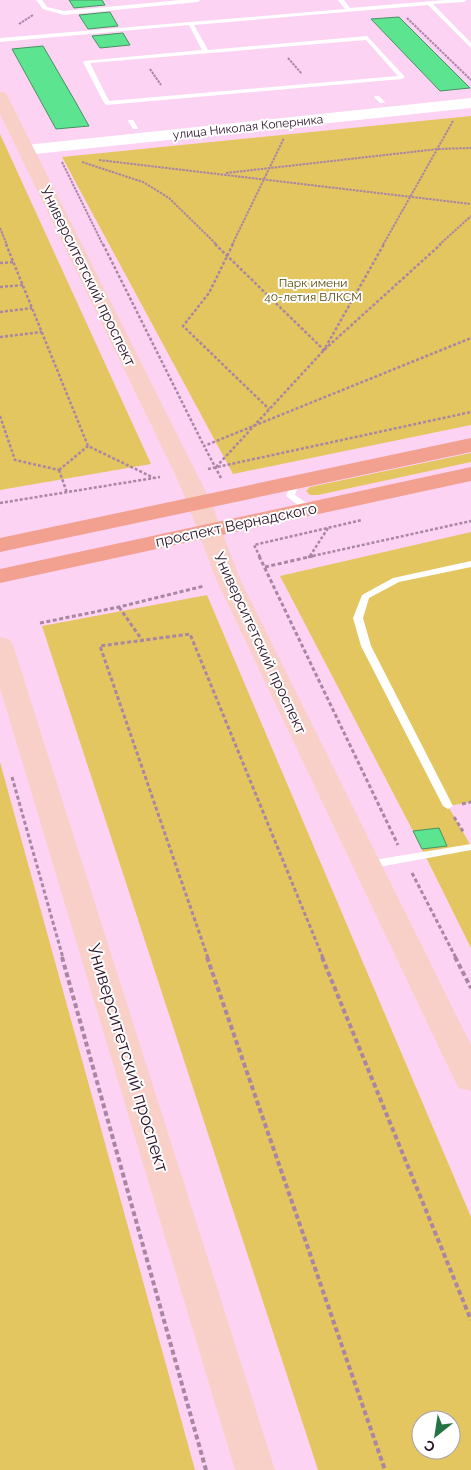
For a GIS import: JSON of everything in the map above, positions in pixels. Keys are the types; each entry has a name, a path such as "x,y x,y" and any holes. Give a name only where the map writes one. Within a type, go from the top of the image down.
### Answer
{"main road":[{"name":"Университетский проспект","path":"0,97 199,502 228,579 471,1079"},
{"name":"проспект Вернадского","path":"0,545 471,445"},
{"name":"проспект Вернадского","path":"0,576 209,531 329,516 471,474"},
{"name":"Университетский проспект","path":"0,645 255,1470"}],"street":[{"name":"улица Николая Коперника","path":"26,150 59,152 471,103"}],"lane":[{"path":"39,0 45,8 64,13 198,0"},
{"path":"341,0 349,10"},
{"path":"0,40 464,0"},
{"path":"429,3 471,46"},
{"path":"190,23 206,52"},
{"path":"368,38 402,77 365,83 313,85 107,103 86,62 142,57 278,46 368,38"},
{"path":"119,102 123,109"},
{"path":"306,480 293,488 290,496 302,504 329,516"},
{"path":"448,806 366,646 358,618 365,597 396,580 471,564"},
{"path":"367,865 469,843"}],"path":[{"path":"395,6 471,80"},
{"path":"15,26 45,8"},
{"path":"278,46 313,85"},
{"path":"142,57 170,98"},
{"path":"324,350 457,114"},
{"path":"269,410 183,326 209,293 287,131"},
{"path":"218,174 438,149 471,148"},
{"path":"59,152 85,159"},
{"path":"59,152 143,182 169,198 324,350"},
{"path":"59,152 221,478"},
{"path":"94,160 471,204"},
{"path":"216,467 324,350 471,216"},
{"path":"0,228 88,446 154,478"},
{"path":"0,263 14,262"},
{"path":"0,288 23,285"},
{"path":"0,312 32,308"},
{"path":"0,337 42,332"},
{"path":"204,446 471,338"},
{"path":"207,469 471,412"},
{"path":"0,416 15,460 59,470"},
{"path":"59,470 88,446"},
{"path":"59,470 66,493"},
{"path":"0,503 160,477"},
{"path":"310,557 329,516"},
{"path":"362,520 329,516 254,545 405,858 471,988"},
{"path":"266,567 471,521"},
{"path":"40,623 119,607 204,586"},
{"path":"119,607 142,640"},
{"path":"385,1470 100,646 190,634 471,1320"},
{"path":"11,772 206,1470"},
{"path":"469,843 448,806 471,802"}],"green space":[{"name":"Парк имени 40-летия ВЛКСМ","path":"471,116 471,425 233,474 62,157"},
{"path":"0,134 151,464 0,490"},
{"path":"471,453 471,462 318,495 310,495 306,491 310,487"},
{"path":"471,532 471,802 448,806 471,846 471,948 413,831 280,576"},
{"path":"207,595 471,1217 471,1470 318,1470 42,626"},
{"path":"0,762 195,1470 0,1470"}],"building":[{"path":"69,0 102,0 105,5 74,8"},
{"path":"110,12 118,26 88,29 79,15"},
{"path":"399,17 470,88 440,91 371,19"},
{"path":"123,33 130,45 100,48 92,36"},
{"path":"43,46 89,126 56,129 12,49"},
{"path":"439,828 447,846 422,849 413,831"}]}
